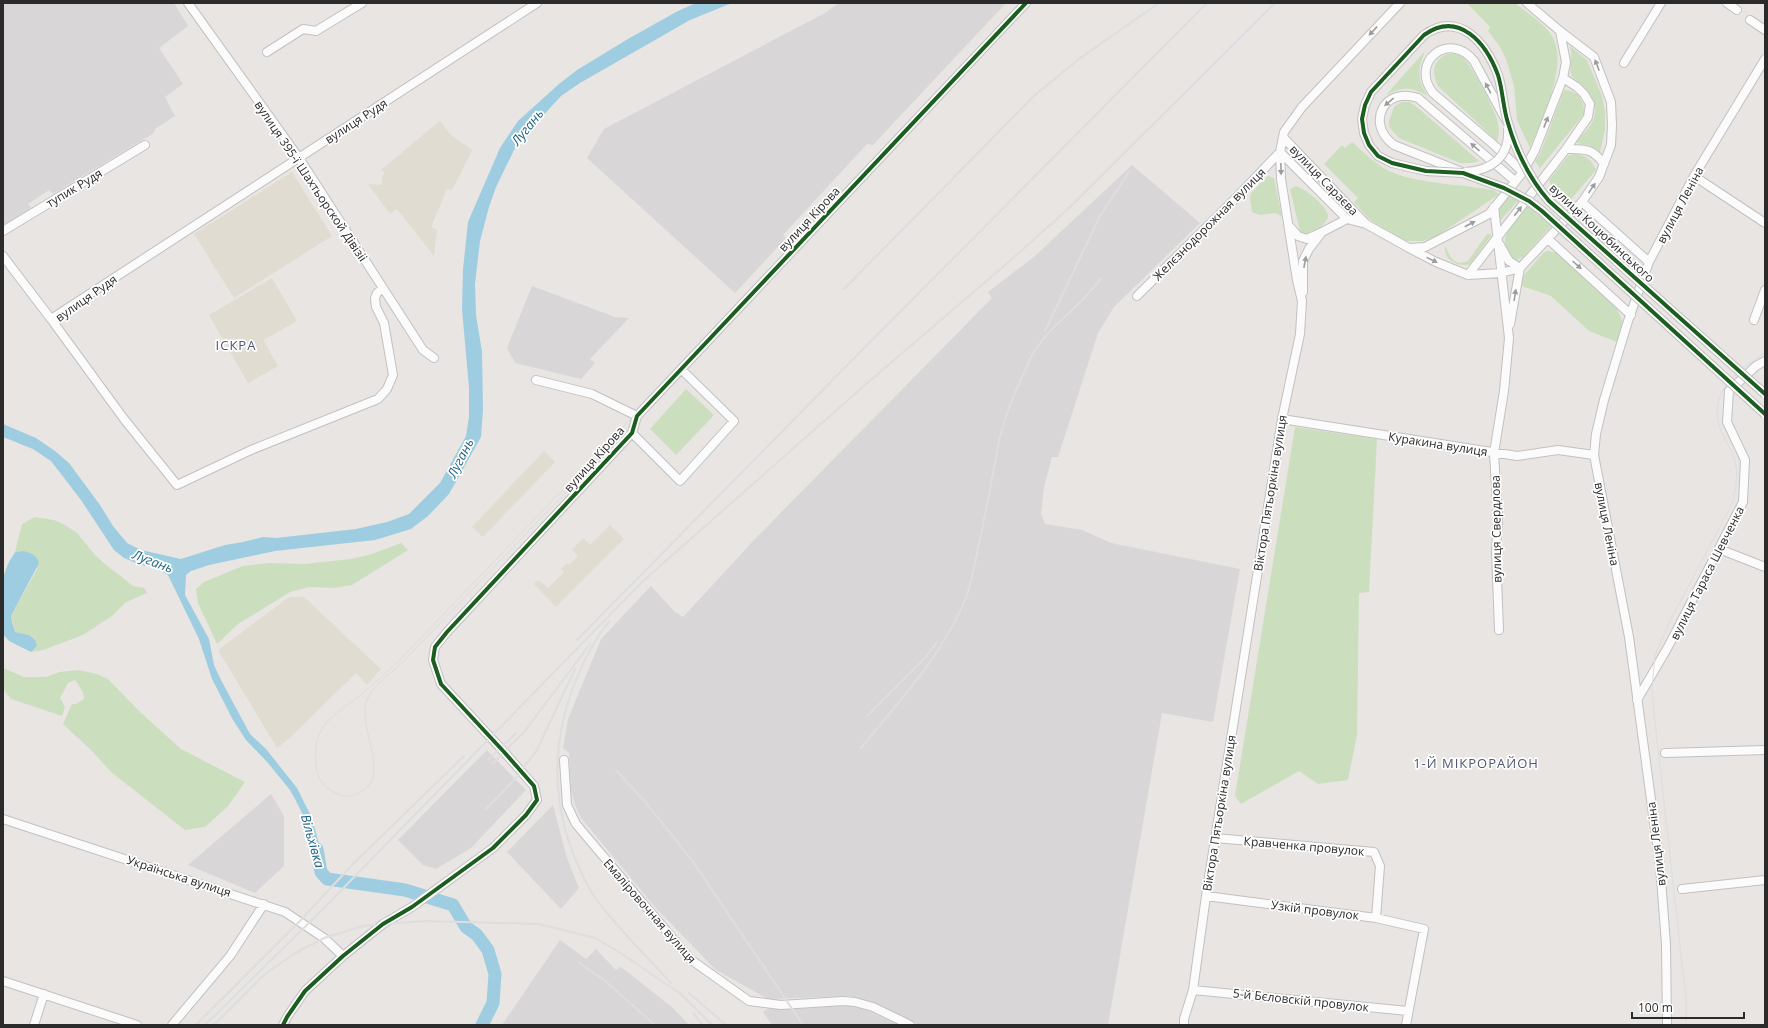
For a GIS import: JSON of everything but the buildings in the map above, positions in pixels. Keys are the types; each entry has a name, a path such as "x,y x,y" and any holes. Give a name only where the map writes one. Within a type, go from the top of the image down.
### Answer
{"street":[{"name":"вулиця 395-ї Шахтьорской Дівізіі","path":"188,3 299,158 423,350 434,358"},
{"path":"267,52 303,29 316,31 362,3"},
{"name":"вулиця Рудя","path":"383,288 377,293 375,298 376,307 384,323 393,375 387,389 378,399 251,450 177,485 124,419 51,320 536,3"},
{"name":"вулиця Кірова","path":"343,956 383,924 412,907 493,848 526,815 537,800 534,786 441,684 433,660 435,647 447,632 632,433 637,416 1026,3"},
{"name":"Віктора Пятьоркіна вулиця","path":"1183,1023 1193,990 1215,838 1282,418 1300,334 1302,301 1297,280 1281,179 1280,152 1284,132 1302,107 1400,3"},
{"path":"1280,152 1347,219 1366,224 1436,262 1468,275 1501,274 1520,268 1582,202 1599,177 1611,145 1612,125 1611,102 1594,57 1527,3"},
{"path":"1624,63 1661,3"},
{"path":"1727,3 1737,10"},
{"path":"1750,20 1765,30"},
{"name":"вулиця Коцюбинського","path":"1765,394 1549,201 1531,176 1507,122 1498,75 1490,57 1481,44 1463,28 1453,25 1442,25 1432,29 1424,35 1371,92 1365,105 1362,119 1364,133 1369,145 1378,156 1392,164 1412,169 1463,173 1510,190 1529,201 1542,211 1765,414"},
{"path":"1409,248 1425,247 1489,214 1523,172 1535,150 1563,78 1566,62 1560,31"},
{"path":"1516,181 1424,103 1414,96 1402,95 1394,97 1382,108 1379,116 1379,125 1386,139 1394,145 1463,173 1477,172 1486,169 1499,159 1505,149 1508,140 1507,122 1474,61 1462,50 1446,48 1433,55 1425,70 1425,78 1428,86 1433,93 1494,145 1523,172"},
{"name":"вулиця Леніна","path":"1667,1025 1666,944 1660,866 1629,637 1594,455 1596,434 1631,315 1649,262 1694,176 1765,59"},
{"path":"1468,275 1566,149 1588,117 1590,104 1577,87 1563,78"},
{"name":"вулиця Сараєва","path":"1283,137 1366,224"},
{"name":"тупик Рудя","path":"3,231 145,145"},
{"path":"1566,149 1583,149 1596,154 1604,164"},
{"name":"Желєзнодорожная вулиця","path":"1137,296 1238,196 1280,152"},
{"path":"1694,176 1765,223"},
{"path":"1582,202 1649,262"},
{"path":"1494,207 1496,238 1509,333"},
{"path":"1289,224 1298,236 1307,239 1347,219"},
{"path":"1302,301 1303,261 1308,249 1322,232"},
{"path":"1496,238 1509,261 1520,268"},
{"path":"1548,239 1631,315"},
{"path":"3,256 51,320"},
{"path":"1509,333 1520,268"},
{"path":"1754,320 1765,290"},
{"name":"вулиця Свердлова","path":"1499,630 1496,551 1498,520 1494,453 1504,391 1509,333"},
{"name":"вулиця Тараса Шевченка","path":"1637,700 1668,647 1743,502 1745,460 1727,422 1729,391 1756,366 1765,361"},
{"path":"632,433 680,481 734,421 682,369"},
{"path":"536,380 592,394 637,416"},
{"name":"Куракина вулиця","path":"1282,418 1517,456 1558,450 1594,455"},
{"path":"1719,549 1765,567"},
{"path":"1664,753 1765,750"},
{"name":"Емаліровочная вулиця","path":"564,760 567,805 576,824 690,959 749,1001 781,1005 843,1001 855,1002 873,1007 910,1025"},
{"name":"Українська вулиця","path":"3,818 264,904 284,912 324,938 343,956"},
{"name":"Кравченка провулок","path":"1215,838 1374,852 1380,866 1376,918"},
{"path":"1682,889 1765,880"},
{"name":"Узкій провулок","path":"1206,896 1376,918 1424,929 1408,1011"},
{"path":"172,1025 230,956 264,904"},
{"path":"283,1025 286,1017 305,991 343,956"},
{"path":"3,982 137,1025"},
{"name":"5-й Бєловскій провулок","path":"1193,990 1408,1011"},
{"path":"34,1025 44,994"},
{"path":"1406,1025 1408,1011"}],"shaded area":[{"path":"3,3 174,3 188,26 159,48 183,84 165,97 175,116 155,129 154,133 53,194 49,190 28,204 31,208 3,226"},
{"path":"839,3 1006,3 873,145 867,144 783,235 786,238 735,293 587,158 604,129 825,13"},
{"path":"440,121 450,134 472,150 452,190 447,189 431,227 437,230 434,256 397,209 390,214 368,184 380,185 382,183 382,176 385,174 382,169"},
{"path":"1132,165 1200,223 1114,307 1098,333 1058,457 1052,457 1044,487 1041,514 1045,524 1082,530 1111,543 1240,569 1213,722 1162,713 1108,1025 918,1025 878,1004 850,996 768,999 716,970 655,907 581,818 575,805 571,789 569,753 563,748 568,719 601,639 651,586 675,612 683,617 755,539 992,298 988,292 1035,256"},
{"path":"292,172 332,236 234,298 194,234"},
{"path":"272,278 297,321 263,340 278,366 248,383 209,315"},
{"path":"532,286 615,317 629,318 590,359 595,363 581,379 515,363 507,348"},
{"path":"544,451 555,462 483,537 472,527"},
{"path":"610,525 624,539 556,607 534,584 538,580 548,588 564,572 561,569 567,563 569,565 578,556 572,550 583,538 590,545"},
{"path":"289,597 304,597 381,669 367,685 356,673 291,737 277,748 218,650"},
{"path":"487,750 526,790 471,848 436,869 423,865 398,840"},
{"path":"271,794 284,816 284,866 255,893 188,865"},
{"path":"553,805 567,858 579,888 561,909 507,852"},
{"path":"560,940 586,959 596,949 616,970 621,967 672,1007 689,1025 502,1025"},
{"path":"857,1006 899,1025 772,1025 763,1012 770,1007 784,1009"}],"green space":[{"path":"1467,3 1515,3 1540,22 1552,36 1556,48 1556,76 1547,108 1530,148 1517,120 1514,86 1506,59 1500,47 1488,31 1490,27"},
{"path":"1570,46 1587,60 1602,96 1605,111 1605,130 1600,152 1589,145 1576,143 1591,124 1595,114 1595,109 1593,99 1588,91 1571,74"},
{"path":"1425,51 1419,72 1423,89 1428,96 1412,89 1398,90 1386,95"},
{"path":"1447,54 1460,55 1464,58 1475,74 1497,119 1499,136 1497,141 1438,86 1434,76 1436,63"},
{"path":"1564,90 1577,94 1582,101 1584,114 1540,168 1535,161 1540,154"},
{"path":"1401,102 1410,102 1418,108 1479,161 1460,163 1399,138 1389,127 1389,121 1394,107"},
{"path":"1352,142 1377,163 1394,173 1405,177 1429,182 1492,190 1497,192 1498,195 1437,236 1423,241 1406,241 1370,220 1354,202 1358,198 1324,164 1342,145 1345,148"},
{"path":"1574,154 1582,155 1588,158 1596,170 1568,203 1551,186 1549,180 1568,156"},
{"path":"1268,176 1274,178 1282,217 1276,213 1260,215 1252,212 1250,198 1251,193"},
{"path":"1296,186 1300,187 1314,198 1323,207 1328,215 1328,218 1324,224 1309,234 1305,234 1300,231 1290,189"},
{"path":"1509,195 1519,200 1499,222 1497,209"},
{"path":"1528,205 1553,224 1523,257 1517,260 1510,256 1506,249 1506,236 1511,225"},
{"path":"1487,234 1491,234 1491,236 1470,264 1456,264 1446,255 1445,246 1453,260 1456,262 1459,263 1468,261"},
{"path":"1548,251 1558,253 1617,309 1623,322 1617,342 1589,331 1551,296 1522,286 1523,277 1543,253"},
{"path":"686,389 714,415 676,455 650,429"},
{"path":"1295,427 1377,439 1369,592 1359,593 1357,735 1348,780 1318,784 1299,771 1241,804 1235,796"},
{"path":"35,517 54,520 77,533 95,555 105,564 133,586 144,588 147,593 126,602 112,616 83,635 43,650 31,652 37,646 29,635 15,632 11,616 37,569 23,551 15,552 22,524"},
{"path":"401,543 408,550 352,585 335,588 309,587 290,592 238,624 217,644 198,603 196,589 204,582 243,566 270,563 304,564 351,559 372,554"},
{"path":"3,668 24,677 46,677 60,672 78,670 97,674 108,679 140,712 181,749 245,782 228,806 205,827 185,830 111,772 91,750 63,724 72,704 76,704 84,699 83,692 75,680 68,683 60,698 65,707 62,716 11,699 3,689"}],"water":[{"name":"Лугань","path":"696,3 732,3 690,20 580,83 561,96 517,144 496,187 480,241 475,284 476,315 482,352 483,410 481,437 449,494 428,516 411,529 375,540 275,551 209,565 191,571 186,575 185,595 209,639 214,665 221,680 250,734 266,749 297,788 312,818 325,867 318,867 317,855 308,836 302,813 295,799 290,790 268,763 246,740 233,720 212,679 199,639 168,575 154,567 141,565 124,558 114,550 81,500 51,461 33,449 3,437 3,424 36,438 69,463 100,505 113,526 127,543 141,550 181,559 225,545 263,537 276,538 356,529 387,522 409,514 440,483 466,436 469,417 469,388 462,309 463,269 468,222 500,148 518,121 577,70 628,39 676,12"},
{"path":"23,551 33,554 39,563 11,616 15,632 29,635 35,640 37,646 31,652 9,641 3,634 3,577 15,552"}],"waterway":[{"name":"Вільхівка","path":"317,849 321,872 327,879 405,890 453,905 466,927 477,935 488,950 495,974 493,1003 482,1025"}],"tram line":[{"path":"1023,3 685,362 394,666 330,719 319,735 316,751 316,767 321,781 326,787 343,796 357,794 367,787 373,778 374,766 365,715 366,703 371,692 385,677 400,665 636,421 1030,3"},
{"path":"1686,1025 1686,999 1653,704 1652,688 1655,655 1671,619 1733,502 1737,471 1734,458 1720,428 1717,415 1721,393 1735,375 1765,353"}],"railway":[{"path":"844,289 1035,95 1079,59 1159,3"},
{"path":"577,640 1207,3"},
{"path":"205,1025 323,909 642,582 865,385 1011,260 1069,208 1275,3"},
{"path":"1045,331 1101,214 1129,172"},
{"path":"861,748 906,694 934,657 957,617 967,595 988,502 999,441 1012,400 1030,359 1045,337 1093,289 1101,278"},
{"path":"610,621 598,636 583,663 564,715 560,740 558,790 568,838 588,886 602,907 631,940"},
{"path":"867,716 926,657 937,642"},
{"path":"493,763 525,731 590,644"},
{"path":"486,809 515,779 537,750 575,669"},
{"path":"489,759 516,733"},
{"path":"196,1025 299,922 352,865 464,756"},
{"path":"616,770 647,804 694,863 803,1025"},
{"path":"214,1025 266,973 297,952 324,938 363,926 424,921 539,924 595,938 616,950 681,994 712,1025"},
{"path":"627,936 671,983"},
{"path":"578,962 604,980 655,1025"},
{"path":"689,993 726,1025"},
{"path":"693,1013 703,1025"}],"cycle path":[{"path":"283,1025 305,991 343,956 383,924 412,907 493,848 526,815 537,800 534,786 441,684 433,660 435,647 447,632 632,433 637,416 1026,3"},
{"path":"1765,394 1549,201 1524,164 1515,144 1506,117 1498,75 1493,63 1479,42 1470,34 1460,28 1449,26 1437,28 1424,35 1371,92 1365,105 1362,119 1364,133 1369,145 1378,156 1392,163 1426,171 1463,173 1504,188 1529,201 1542,211 1765,414"}],"district":[{"name":"ІСКРА","path":"236,345"},
{"name":"1-Й МІКРОРАЙОН","path":"1476,763"}]}
